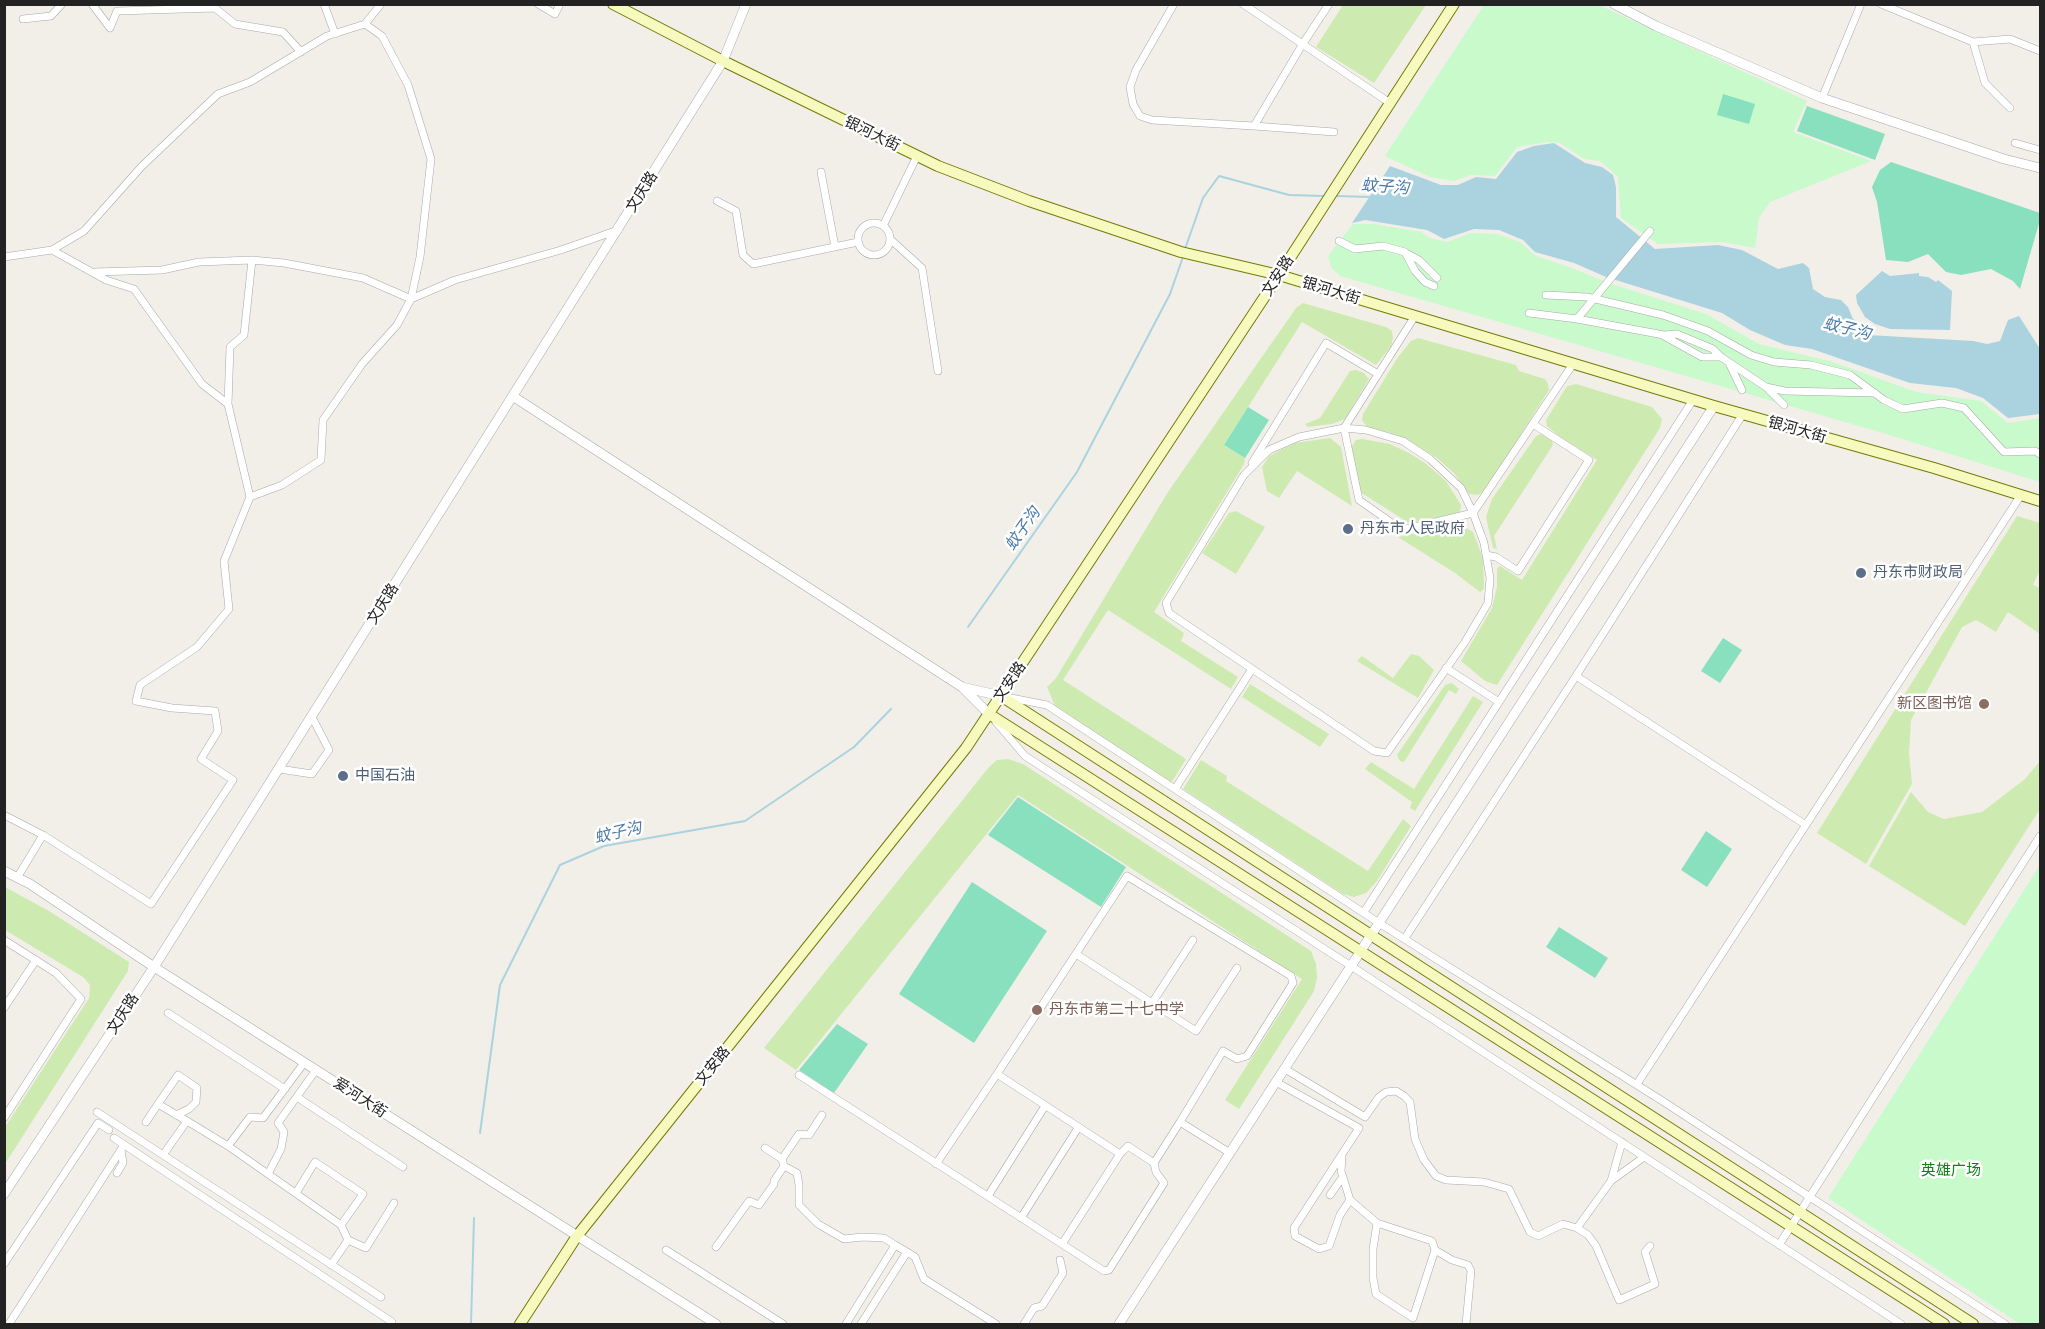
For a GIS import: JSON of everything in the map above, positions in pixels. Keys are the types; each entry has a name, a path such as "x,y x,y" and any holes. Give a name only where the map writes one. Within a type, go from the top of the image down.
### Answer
{"main road":[{"name":"银河大街","path":"613,4 723,62 938,166 1029,201 1184,253 1279,275 2040,501"},
{"name":"文安路","path":"520,1324 577,1236 966,748 1279,275 1454,4"},
{"path":"1001,696 1973,1324"},
{"path":"989,714 1944,1324"}],"street":[{"path":"23,19 51,16 62,4"},
{"path":"92,4 110,28 117,11 122,8 215,8 235,24 283,32 301,52"},
{"path":"324,4 335,34"},
{"path":"4,257 52,250 84,231 142,166 218,94 250,82 327,36 365,24 381,4"},
{"path":"538,4 555,14 560,4"},
{"name":"文庆路","path":"4,1194 154,967 618,231 723,62 746,4"},
{"path":"1174,4 1136,70 1130,87 1133,104 1140,116 1152,120 1334,132"},
{"path":"1243,4 1390,103"},
{"path":"1254,126 1329,4"},
{"path":"1614,4 1656,26 1822,98 2004,159 2040,168"},
{"path":"1822,98 1861,4"},
{"path":"1881,4 1973,42 2010,39 2040,51"},
{"path":"250,497 282,484 321,460 323,420 362,364 397,325 411,299 420,257 431,159 408,85 382,36 365,24"},
{"path":"1973,42 1985,83 2010,108"},
{"path":"2015,143 2040,150"},
{"path":"883,226 917,156"},
{"path":"821,172 835,247"},
{"path":"717,201 736,211 743,255 753,264 858,242"},
{"path":"890,239 887,249 878,255 864,251 858,242 863,228 873,223 883,226 890,239 922,268 938,371"},
{"path":"92,273 162,270 199,262 252,260 284,263 363,278 411,299 455,280 618,231"},
{"path":"1577,319 1650,231"},
{"path":"1340,241 1355,249 1383,246 1405,252 1419,260 1435,282 1425,282 1415,271 1405,252"},
{"path":"52,250 106,280 134,289 202,384 228,404"},
{"path":"4,815 43,835 151,904 233,780 201,759 218,731 215,711 172,708 136,701 140,685 197,647 229,609 224,561 250,497 228,404 230,347 243,335 252,260"},
{"path":"1546,294 1593,298 1663,315 1708,331 1751,355 1774,362 1811,365 1850,375 1903,409 1942,403 1964,408 2004,452 2035,450 2040,454"},
{"path":"1529,313 1662,334 1677,334 1713,349 1721,357 1766,387 1784,405"},
{"path":"1415,316 1344,428 1359,500 1402,530 1473,513 1573,364"},
{"path":"1662,334 1702,357 1721,357"},
{"path":"1244,476 1269,450 1299,437 1344,428 1366,430 1403,441 1430,459 1461,488 1473,513 1486,555 1491,578 1488,603 1387,753 1374,751 1169,613 1166,603 1244,476 1326,343 1378,374"},
{"path":"1729,362 1742,390"},
{"path":"1766,387 1785,391 1875,393"},
{"path":"514,397 962,687 1025,756 1901,1324"},
{"path":"1364,912 1694,400"},
{"path":"1119,1324 1714,406"},
{"path":"1405,938 1743,414"},
{"path":"1486,555 1496,557 1518,571 1589,460 1533,424"},
{"path":"1637,1084 2020,495"},
{"path":"1446,668 1499,702"},
{"path":"1175,789 1252,669"},
{"path":"1576,676 1806,825"},
{"path":"962,687 1047,705 1379,923 1637,1084 2005,1324"},
{"path":"279,769 312,774 328,750 312,717"},
{"path":"17,878 43,835"},
{"path":"1779,1245 2040,836"},
{"name":"爱河大街","path":"4,871 716,1324"},
{"path":"799,1076 936,1164 1104,1271 1109,1270 1164,1183 1156,1172 1155,1163 1180,1122 1224,1051 1237,1059 1247,1056 1293,983 1291,976 1127,876 936,1164"},
{"path":"4,940 56,973 81,999 4,1118"},
{"path":"1152,1003 1193,940"},
{"path":"1076,954 1196,1031 1237,968"},
{"path":"4,1008 36,960"},
{"path":"168,1013 285,1089"},
{"path":"228,1146 250,1117 263,1118 304,1063"},
{"path":"1285,1069 1365,1117"},
{"path":"268,1174 280,1149 284,1132 278,1123 316,1070"},
{"path":"997,1074 1120,1154"},
{"path":"146,1122 178,1075 197,1088 196,1102 189,1109 177,1115"},
{"path":"1276,1082 1359,1128"},
{"path":"1350,1200 1340,1215 1329,1246 1319,1250 1295,1236 1294,1228 1365,1117 1379,1097 1386,1092 1396,1091 1410,1102 1415,1139 1424,1160 1436,1176 1446,1180 1484,1182 1509,1189 1530,1232 1538,1236 1563,1224 1577,1228 1588,1235 1596,1246 1618,1300 1655,1284 1645,1252 1650,1246"},
{"path":"297,1097 403,1167"},
{"path":"158,1104 228,1146 296,1193 341,1225 348,1240 366,1248 394,1203"},
{"path":"988,1197 1045,1106"},
{"path":"97,1112 381,1297"},
{"path":"716,1247 749,1201 759,1205 774,1184 799,1134 809,1135 822,1115"},
{"path":"163,1155 186,1121"},
{"path":"1180,1122 1230,1153"},
{"path":"4,1264 98,1123 109,1130"},
{"path":"1021,1218 1078,1128"},
{"path":"114,1138 122,1147 392,1324"},
{"path":"1577,1228 1611,1180 1622,1142"},
{"path":"1062,1244 1120,1154 1128,1146 1155,1163"},
{"path":"117,1173 123,1163 122,1147"},
{"path":"9,1324 122,1147"},
{"path":"765,1148 797,1173 799,1205 818,1224 844,1239 884,1238 915,1257 924,1279 996,1324"},
{"path":"1342,1154 1342,1178 1350,1200 1377,1223 1432,1241 1435,1250 1413,1318 1376,1294 1373,1278 1373,1249 1377,1223"},
{"path":"1611,1180 1644,1157"},
{"path":"296,1193 315,1162 363,1194 341,1225"},
{"path":"1330,1195 1342,1178"},
{"path":"331,1265 348,1240"},
{"path":"846,1324 895,1245"},
{"path":"666,1250 783,1324"},
{"path":"1435,1250 1452,1260 1468,1265 1471,1271 1466,1324"},
{"path":"861,1324 906,1252"},
{"path":"1024,1324 1034,1308 1042,1306 1063,1272 1060,1260"}],"green space":[{"path":"1597,4 1807,101 1793,132 1871,161 1770,202 1759,218 1755,248 1722,242 1658,244 1621,218 1618,177 1600,161 1584,159 1560,143 1548,142 1517,147 1495,176 1471,175 1454,181 1430,177 1385,156 1484,5"},
{"path":"1343,5 1426,5 1374,83 1316,47"},
{"path":"1723,94 1755,104 1749,124 1717,115"},
{"path":"1807,106 1885,134 1875,160 1797,131"},
{"path":"1891,162 2040,213 2020,289 2013,281 1991,269 1961,275 1946,272 1928,254 1908,262 1886,260 1877,202 1872,187 1880,170"},
{"path":"1353,224 1374,224 1421,232 1430,238 1447,242 1471,233 1497,234 1520,242 1536,256 1606,282 1706,314 1759,344 1833,362 1916,392 1981,401 2008,423 2040,418 2040,482 1883,433 1340,276 1331,267 1328,256"},
{"path":"1303,303 1386,327 1392,331 1393,338 1391,346 1376,365 1302,322 1224,445 1245,458 1244,464 1154,612 1184,633 1181,641 1238,677 1231,689 1108,610 1063,680 1186,759 1171,783 1055,706 1047,687 1056,678 1168,492 1296,308"},
{"path":"1418,338 1516,365 1519,371 1545,379 1548,384 1549,390 1486,490 1478,495 1469,494 1454,473 1437,458 1391,433 1367,427 1362,420 1363,414 1398,357 1411,341"},
{"path":"1356,370 1364,373 1369,379 1345,419 1332,424 1308,427 1305,424 1320,418 1350,371"},
{"path":"1576,384 1652,407 1662,419 1660,428 1497,685 1485,681 1461,661 1492,608 1497,587 1497,569 1500,566 1522,580 1597,460 1547,426 1546,420 1567,386"},
{"path":"1248,407 1269,420 1245,458 1224,445"},
{"path":"1541,434 1552,441 1553,445 1494,536 1497,549 1493,548 1486,517 1492,499 1536,436"},
{"path":"1330,438 1341,447 1352,506 1297,471 1279,498 1267,491 1262,467 1269,456 1295,443"},
{"path":"1356,440 1390,444 1425,463 1446,481 1461,505 1460,513 1409,523 1360,492 1351,451"},
{"path":"1236,511 1265,527 1236,574 1202,553 1229,513"},
{"path":"2017,516 2040,523 2040,570 2033,585 2040,588 2040,634 2008,612 1996,632 1976,620 1962,627 1911,720 1909,753 1912,784 1866,864 1817,833"},
{"path":"1460,524 1473,532 1483,558 1484,589 1480,592 1455,573 1398,537"},
{"path":"1723,638 1742,650 1720,683 1701,671"},
{"path":"1411,654 1419,656 1434,670 1418,698 1357,661 1362,656 1393,678"},
{"path":"1452,683 1459,689 1456,694 1449,690 1404,762 1400,761 1397,755 1445,685"},
{"path":"1250,684 1329,734 1320,747 1242,697"},
{"path":"1473,696 1483,702 1415,811 1410,808 1412,802 1365,769 1371,762 1414,789"},
{"path":"1008,759 1023,764 1311,951 1316,964 1317,978 1314,991 1239,1109 1225,1100 1302,979 1018,795 796,1070 764,1048 989,767 997,760"},
{"path":"1201,760 1227,776 1226,781 1368,871 1403,819 1411,826 1377,881 1366,893 1354,897 1343,894 1183,789"},
{"path":"2040,761 2040,809 1965,926 1869,866 1911,792 1928,812 1944,819 1982,812 2025,779"},
{"path":"1018,797 1126,867 1101,907 988,835"},
{"path":"1706,831 1732,849 1707,887 1681,870"},
{"name":"英雄广场","path":"2040,865 2040,1324 2020,1324 1828,1198"},
{"path":"972,882 1047,931 974,1043 899,994"},
{"path":"5,887 49,911 129,962 128,971 5,1164 5,1127 89,998 90,985 83,977 5,930"},
{"path":"1559,927 1608,958 1595,978 1546,947"},
{"path":"837,1024 868,1044 834,1093 799,1070"}],"water":[{"path":"1554,143 1585,163 1602,167 1613,175 1616,187 1616,217 1655,249 1718,245 1742,250 1778,269 1803,263 1809,268 1813,289 1825,297 1841,300 1848,307 1853,319 1868,328 1868,335 1973,341 1987,344 2000,341 2008,320 2019,316 2040,349 2040,414 2008,418 1983,398 1956,388 1910,383 1812,349 1785,345 1750,330 1722,313 1535,252 1523,240 1499,230 1474,229 1444,239 1427,230 1365,220 1352,223 1390,166 1441,185 1458,185 1476,177 1496,179 1517,152 1534,146"},
{"path":"1882,271 1890,276 1919,273 1919,276 1928,277 1936,282 1938,280 1952,291 1950,330 1890,329 1875,324 1865,317 1857,303 1856,295"}],"waterway":[{"name":"蚊子沟","path":"1185,249 1203,198 1219,176 1289,195 1324,196"},
{"name":"蚊子沟","path":"1336,196 1372,197"},
{"name":"蚊子沟","path":"968,627 1077,472 1170,294 1183,257"},
{"name":"蚊子沟","path":"480,1133 500,985 560,865 604,846 745,821 854,747 891,709"},
{"name":"蚊子沟","path":"471,1324 474,1218"}],"place":[{"name":"丹东市人民政府","path":"1348,529"},
{"name":"丹东市财政局","path":"1861,573"},
{"name":"新区图书馆","path":"1984,704"},
{"name":"中国石油","path":"343,776"},
{"name":"丹东市第二十七中学","path":"1037,1010"}]}
